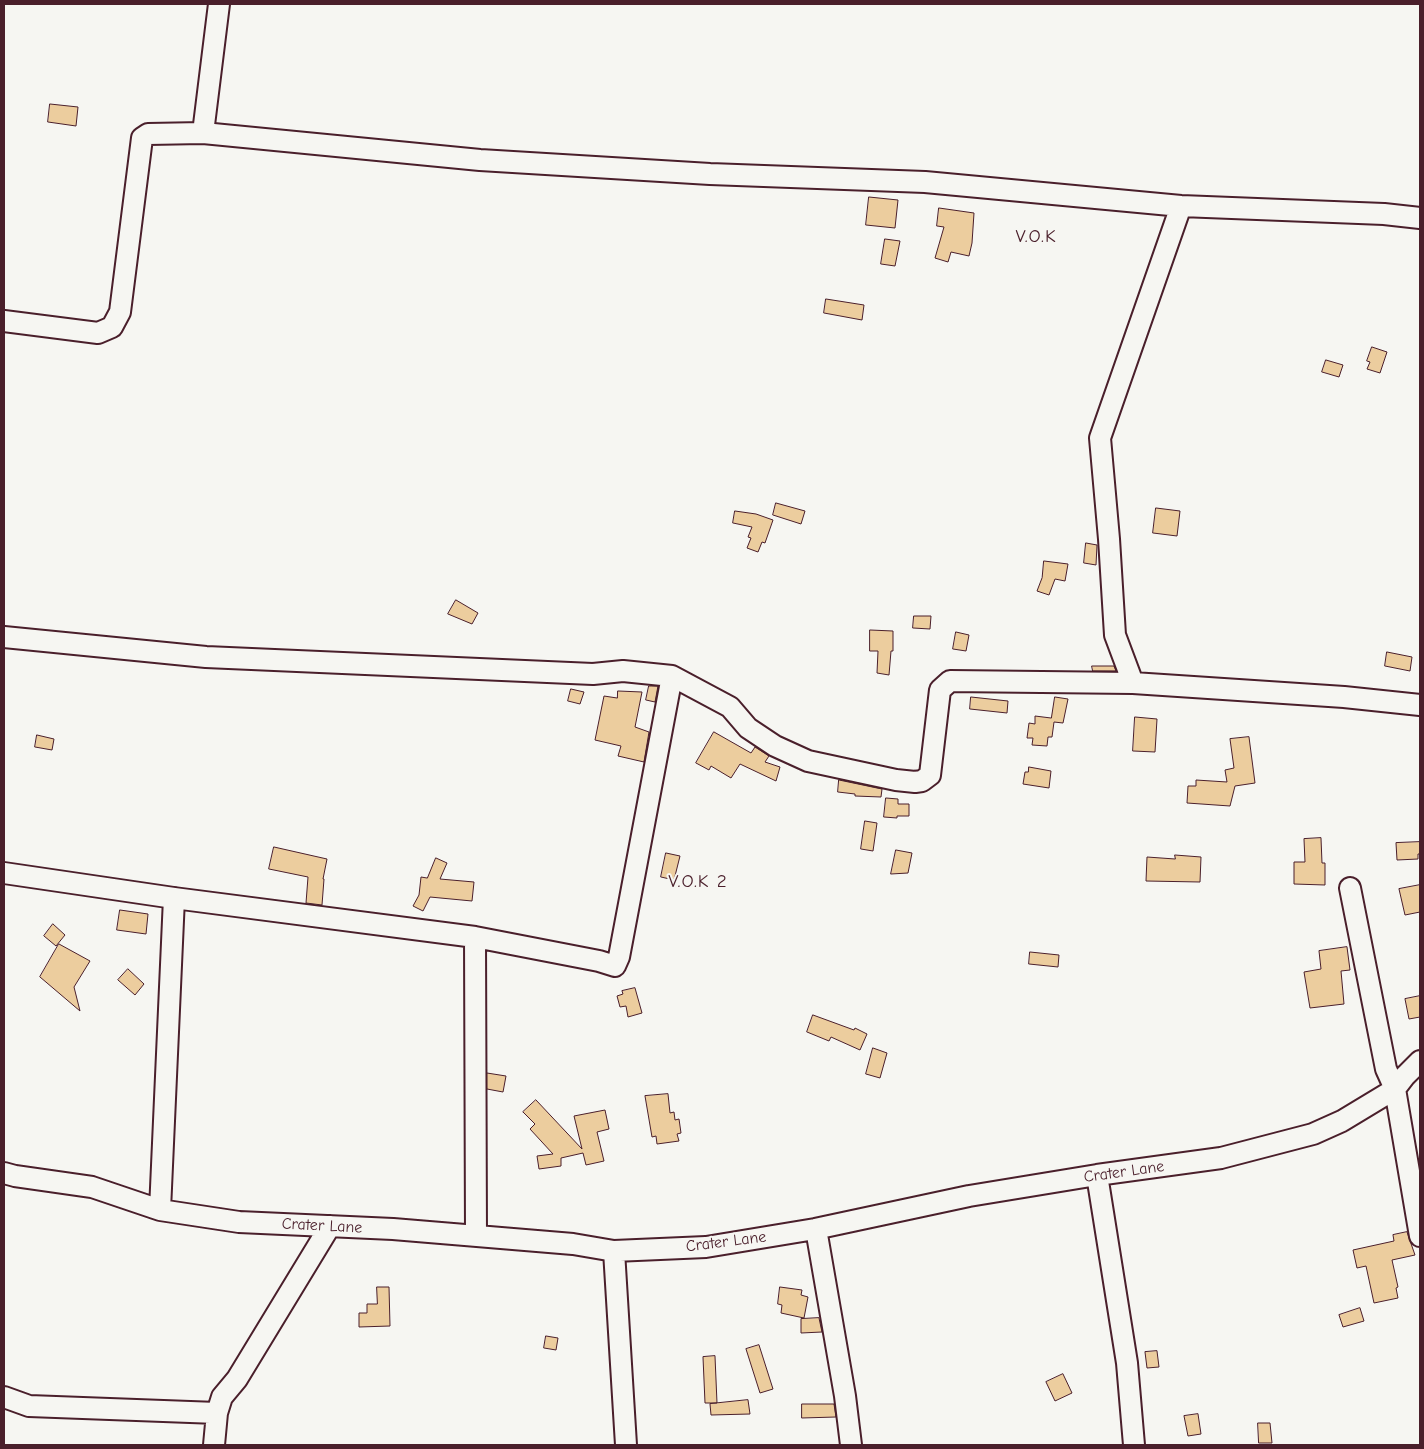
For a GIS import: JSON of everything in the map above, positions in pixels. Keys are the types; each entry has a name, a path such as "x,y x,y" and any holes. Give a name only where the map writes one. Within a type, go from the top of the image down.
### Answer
{"street":[{"path":"203,133 219,4"},
{"path":"4,321 98,334 112,327 120,312 142,138 148,134 203,133 480,160 710,174 925,182 1181,206 1384,214 1420,218"},
{"path":"1134,683 1115,635 1100,438 1181,206"},
{"path":"4,637 206,657 593,674 623,671 672,676 730,707 748,728 775,746 808,761 896,780 915,782 927,779 930,775 940,690 950,681 1134,683 1344,697 1420,705"},
{"path":"4,873 174,898 475,937 599,961 615,966 619,957 650,802 672,676"},
{"path":"1350,888 1386,1069 1394,1089 1420,1236"},
{"path":"160,1210 174,898"},
{"path":"475,937 476,1236"},
{"name":"Crater Lane","path":"4,1172 15,1176 92,1187 160,1210 239,1222 393,1229 573,1244 614,1251 706,1247 816,1229 969,1196 1097,1175 1221,1158 1313,1134 1342,1121 1394,1089 1420,1061"},
{"path":"1097,1175 1126,1363 1134,1445"},
{"path":"214,1445 217,1413 222,1397 237,1379 330,1226"},
{"path":"816,1229 845,1396 851,1445"},
{"path":"614,1251 626,1445"},
{"path":"4,1397 29,1406 217,1413"}],"building":[{"path":"50,104 78,107 76,126 48,122"},
{"path":"869,197 898,200 895,228 866,225"},
{"path":"939,208 974,213 969,256 951,252 948,262 935,258 944,227 937,226"},
{"path":"885,239 900,241 895,266 881,264"},
{"path":"826,299 864,305 862,320 824,313"},
{"path":"1372,347 1387,352 1380,373 1367,369 1370,362 1367,361"},
{"path":"1326,360 1343,365 1339,377 1322,372"},
{"path":"776,503 805,511 801,524 773,515"},
{"path":"1156,508 1180,511 1177,536 1153,533"},
{"path":"735,511 756,514 773,520 765,543 762,542 758,552 747,548 751,538 748,537 752,527 733,523"},
{"path":"1086,543 1097,545 1096,565 1084,563"},
{"path":"1044,561 1068,564 1065,581 1055,579 1049,595 1037,591 1042,578"},
{"path":"456,600 478,613 472,624 448,614"},
{"path":"914,616 931,616 930,629 913,628"},
{"path":"870,630 893,631 893,651 891,651 889,675 877,673 878,651 870,651"},
{"path":"956,632 969,635 966,651 953,649"},
{"path":"1387,652 1412,657 1410,671 1385,666"},
{"path":"1092,666 1114,666 1116,671 1093,671"},
{"path":"649,686 658,686 655,702 646,700"},
{"path":"571,689 584,692 580,704 568,701"},
{"path":"618,691 642,692 635,727 649,732 644,762 618,756 621,746 595,740 604,696 617,698"},
{"path":"971,697 1008,701 1007,713 970,709"},
{"path":"1055,697 1068,699 1063,723 1054,722 1052,737 1048,737 1047,746 1032,745 1033,738 1027,738 1029,723 1035,724 1035,716 1051,718"},
{"path":"1135,717 1157,719 1155,752 1133,751"},
{"path":"714,732 751,753 755,747 769,756 765,762 780,767 776,781 740,764 731,778 711,766 709,770 696,763"},
{"path":"37,735 54,739 52,750 35,747"},
{"path":"1249,737 1255,783 1235,786 1230,806 1187,803 1188,786 1196,786 1196,780 1227,782 1225,770 1234,768 1230,739"},
{"path":"1029,767 1051,771 1049,788 1023,784 1025,772 1028,772"},
{"path":"839,780 882,789 881,797 855,796 855,794 838,792"},
{"path":"886,798 898,799 898,804 909,804 909,816 897,816 897,818 884,817"},
{"path":"865,821 877,823 873,851 861,849"},
{"path":"1321,838 1322,863 1325,863 1325,885 1294,884 1294,862 1305,862 1304,839"},
{"path":"1420,842 1418,859 1397,860 1396,843"},
{"path":"274,847 327,859 323,879 322,905 306,903 308,877 269,869"},
{"path":"896,850 912,853 908,873 891,874"},
{"path":"666,853 680,856 674,880 661,877"},
{"path":"1175,855 1201,857 1200,882 1146,881 1147,857 1175,859"},
{"path":"436,858 447,863 440,879 474,882 472,901 430,897 423,911 413,906 419,895 421,877 427,878"},
{"path":"1420,885 1420,912 1405,915 1399,889"},
{"path":"120,910 148,914 146,934 117,930"},
{"path":"53,924 65,935 56,946 44,936"},
{"path":"59,944 90,961 74,987 80,1011 40,977"},
{"path":"1347,947 1350,970 1341,971 1344,1004 1310,1008 1304,972 1321,969 1319,951"},
{"path":"1030,952 1059,955 1058,967 1029,964"},
{"path":"128,969 144,984 135,995 118,980"},
{"path":"635,988 642,1013 628,1017 626,1006 620,1007 617,996 623,994 622,991"},
{"path":"1420,996 1420,1017 1409,1019 1405,999"},
{"path":"813,1015 854,1030 855,1028 867,1034 860,1050 831,1037 829,1041 807,1032"},
{"path":"873,1048 887,1053 880,1078 866,1074"},
{"path":"487,1073 506,1076 503,1092 487,1089"},
{"path":"668,1094 670,1113 674,1112 675,1120 679,1119 681,1133 677,1134 679,1141 657,1144 656,1136 652,1137 645,1096"},
{"path":"536,1100 582,1149 574,1116 605,1110 609,1129 597,1132 604,1161 586,1165 583,1153 561,1158 561,1166 539,1169 537,1156 553,1154 530,1129 535,1124 523,1112"},
{"path":"1407,1232 1415,1255 1392,1260 1398,1287 1396,1288 1398,1298 1374,1303 1366,1266 1357,1268 1353,1250 1394,1241 1393,1235"},
{"path":"377,1287 389,1287 390,1326 359,1327 359,1313 367,1313 367,1304 377,1304"},
{"path":"780,1287 802,1290 801,1295 808,1297 804,1318 781,1313 782,1305 778,1304"},
{"path":"1360,1308 1364,1321 1343,1327 1339,1315"},
{"path":"819,1318 822,1332 801,1333 801,1319"},
{"path":"546,1336 558,1338 556,1350 544,1348"},
{"path":"759,1345 773,1389 760,1393 746,1349"},
{"path":"1157,1351 1159,1367 1147,1368 1145,1352"},
{"path":"715,1356 717,1403 705,1403 703,1357"},
{"path":"1063,1374 1072,1393 1055,1401 1046,1382"},
{"path":"748,1400 750,1414 711,1415 710,1404"},
{"path":"802,1404 834,1404 836,1417 802,1418"},
{"path":"1198,1414 1201,1434 1188,1436 1184,1416"},
{"path":"1258,1423 1270,1423 1272,1443 1259,1443"}],"district":[{"name":"V.O.K","path":"1036,237"},
{"name":"V.O.K 2","path":"698,882"}]}
